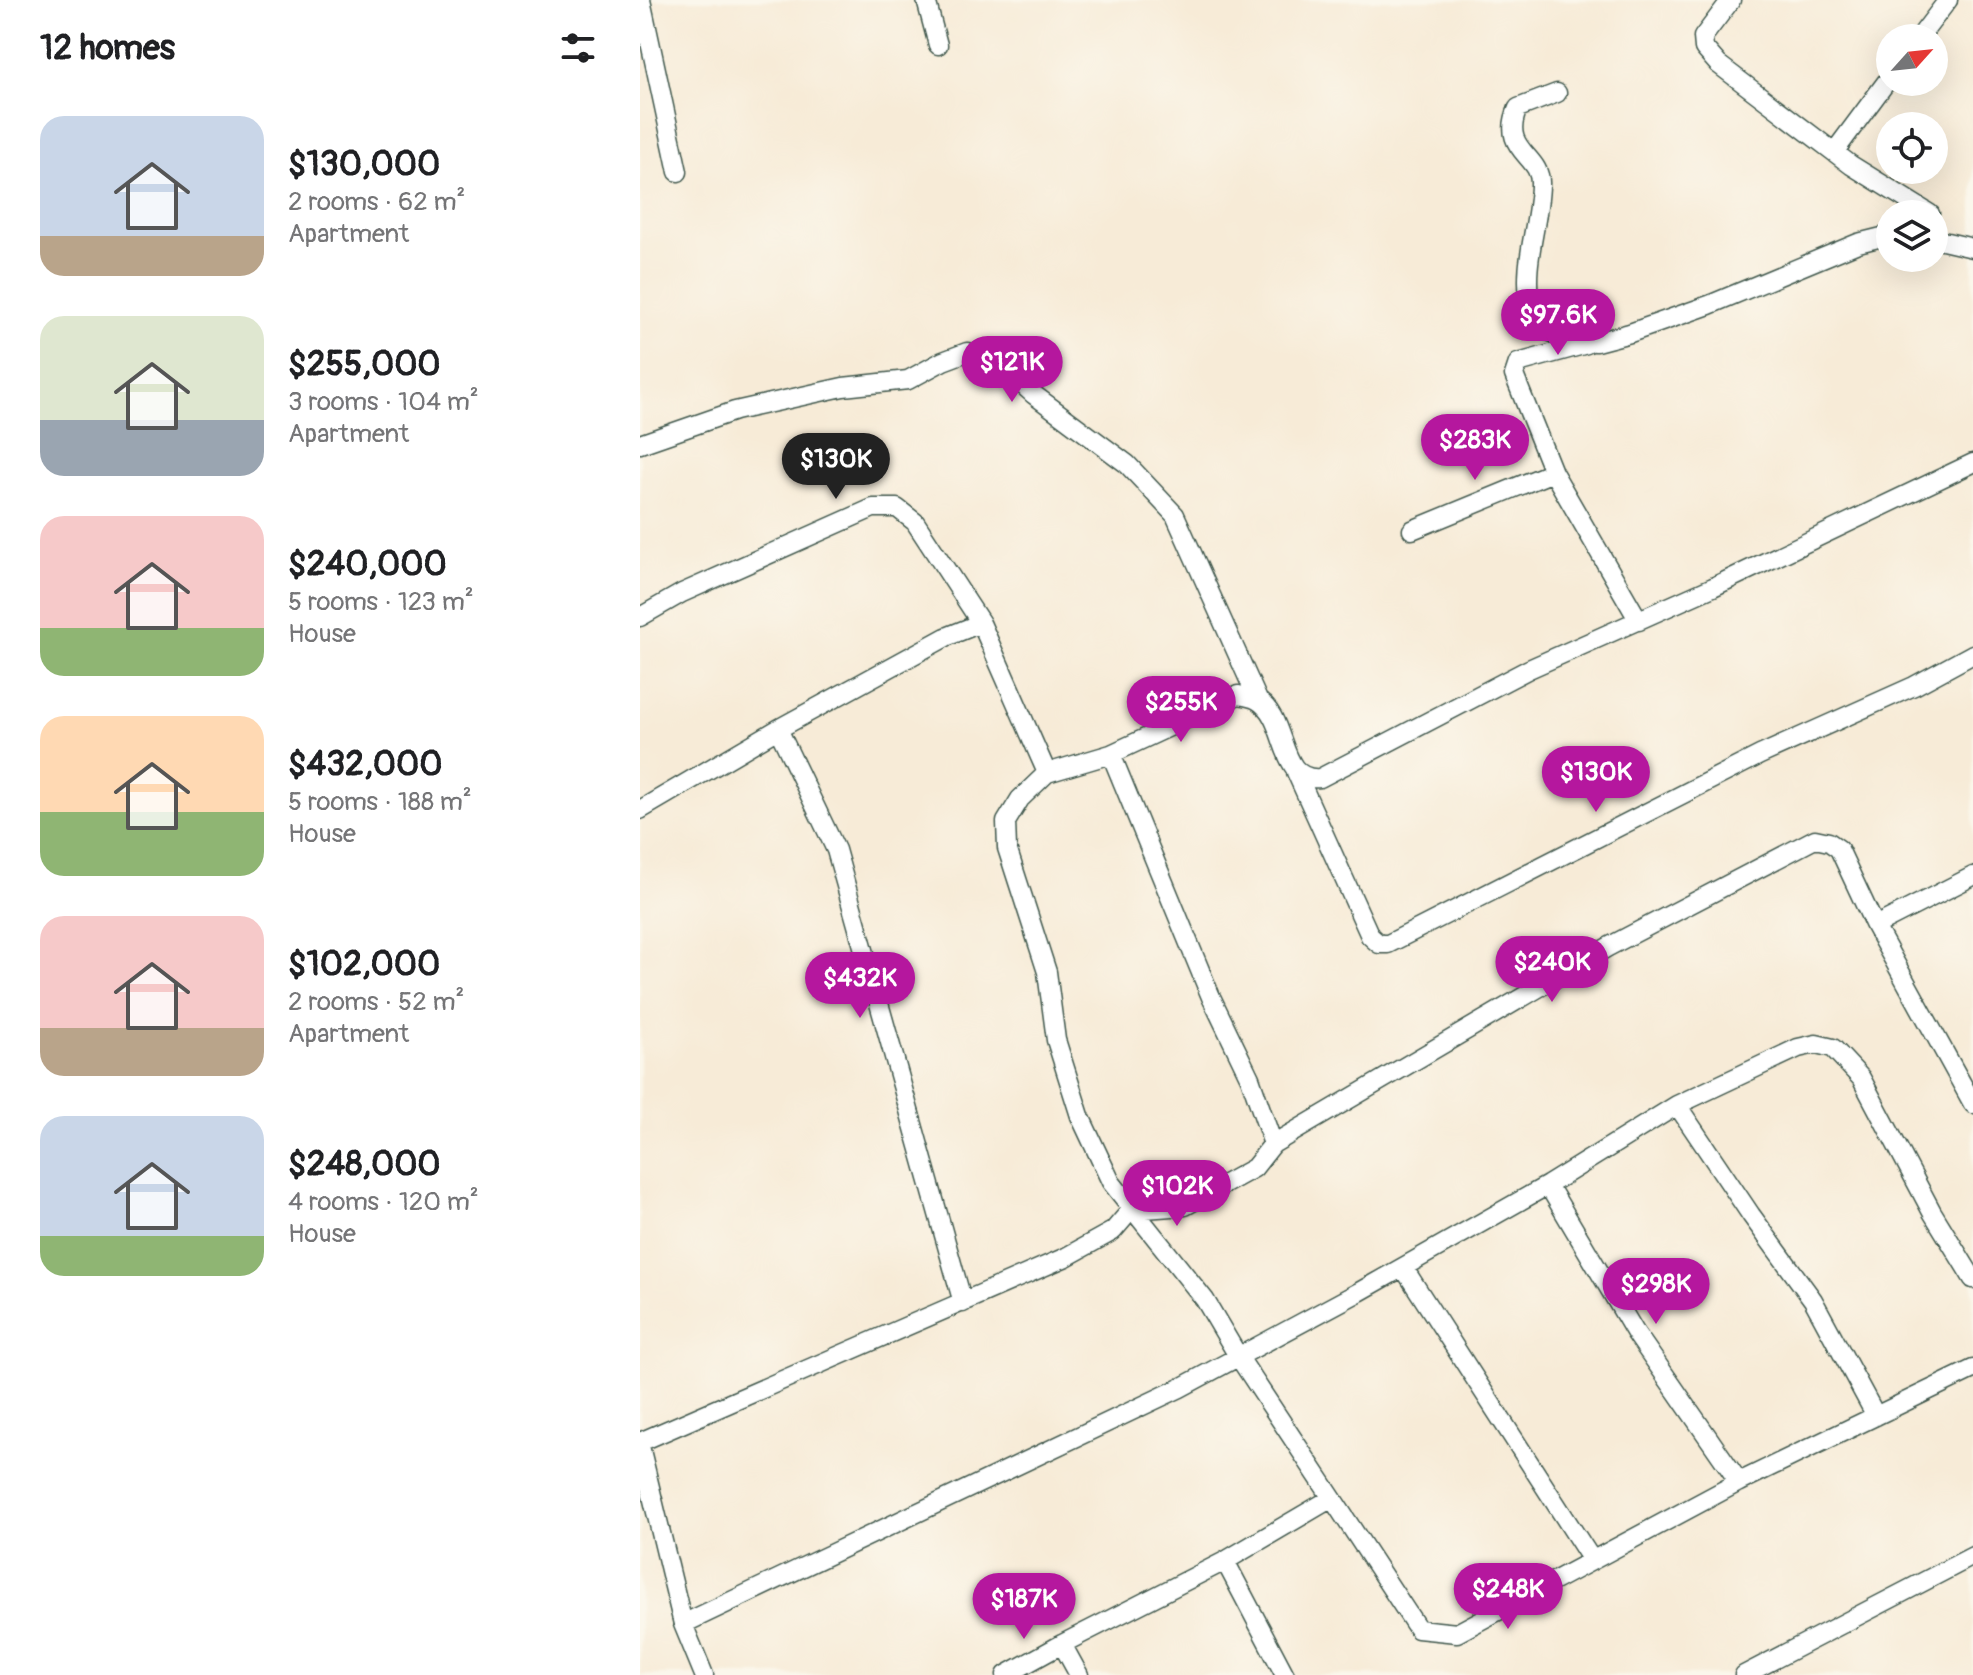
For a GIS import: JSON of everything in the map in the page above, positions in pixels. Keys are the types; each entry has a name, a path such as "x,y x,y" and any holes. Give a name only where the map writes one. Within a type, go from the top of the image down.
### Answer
{"street":[{"path":"641,0 678,172"},
{"path":"926,0 938,45"},
{"path":"1731,0 1703,37 1704,48 1718,64 1774,108 1905,200"},
{"path":"1930,24 1948,0"},
{"path":"1557,93 1518,108 1512,123 1514,139 1541,181 1528,279 1531,308 1542,329 1567,338 1596,342"},
{"path":"1835,151 1876,96"},
{"path":"1639,621 1553,472 1514,375 1518,363 1666,321 1876,238"},
{"path":"1948,242 1973,248"},
{"path":"640,444 735,411 843,387 908,380 967,352 994,359 1033,394 1127,464 1175,515 1258,700 1274,719 1370,936 1379,944 1388,944 1760,755 1914,686 1973,654"},
{"path":"1296,772 1308,779 1320,778 1529,669 1639,621 1973,463"},
{"path":"1412,530 1553,472"},
{"path":"640,617 682,593 873,508 897,508 915,522 981,623 1047,773"},
{"path":"640,810 778,729 946,637 981,623"},
{"path":"1258,700 1238,695 1111,754 1047,773 1020,799 1006,822 1007,848 1047,972 1056,1040 1080,1116 1111,1182 1205,1300 1238,1356 1418,1629 1457,1633 1739,1482 1973,1369"},
{"path":"778,729 836,850 963,1303"},
{"path":"1111,754 1211,997 1250,1078 1273,1144"},
{"path":"704,1675 683,1624 640,1444 1066,1257 1113,1231 1131,1210 1185,1206 1254,1168 1273,1144 1608,947 1815,839 1829,842 1839,849 1875,926 1968,1083 1973,1104"},
{"path":"1875,926 1973,876"},
{"path":"683,1624 1180,1388 1548,1185 1677,1105 1798,1048 1816,1044 1833,1048 1861,1078 1932,1212 1973,1279"},
{"path":"1677,1105 1813,1300 1876,1416"},
{"path":"1548,1185 1635,1332 1739,1482"},
{"path":"1403,1267 1592,1560"},
{"path":"1006,1675 1225,1561 1332,1498"},
{"path":"1744,1675 1973,1556"},
{"path":"1225,1561 1285,1675"},
{"path":"1062,1644 1079,1675"}]}
